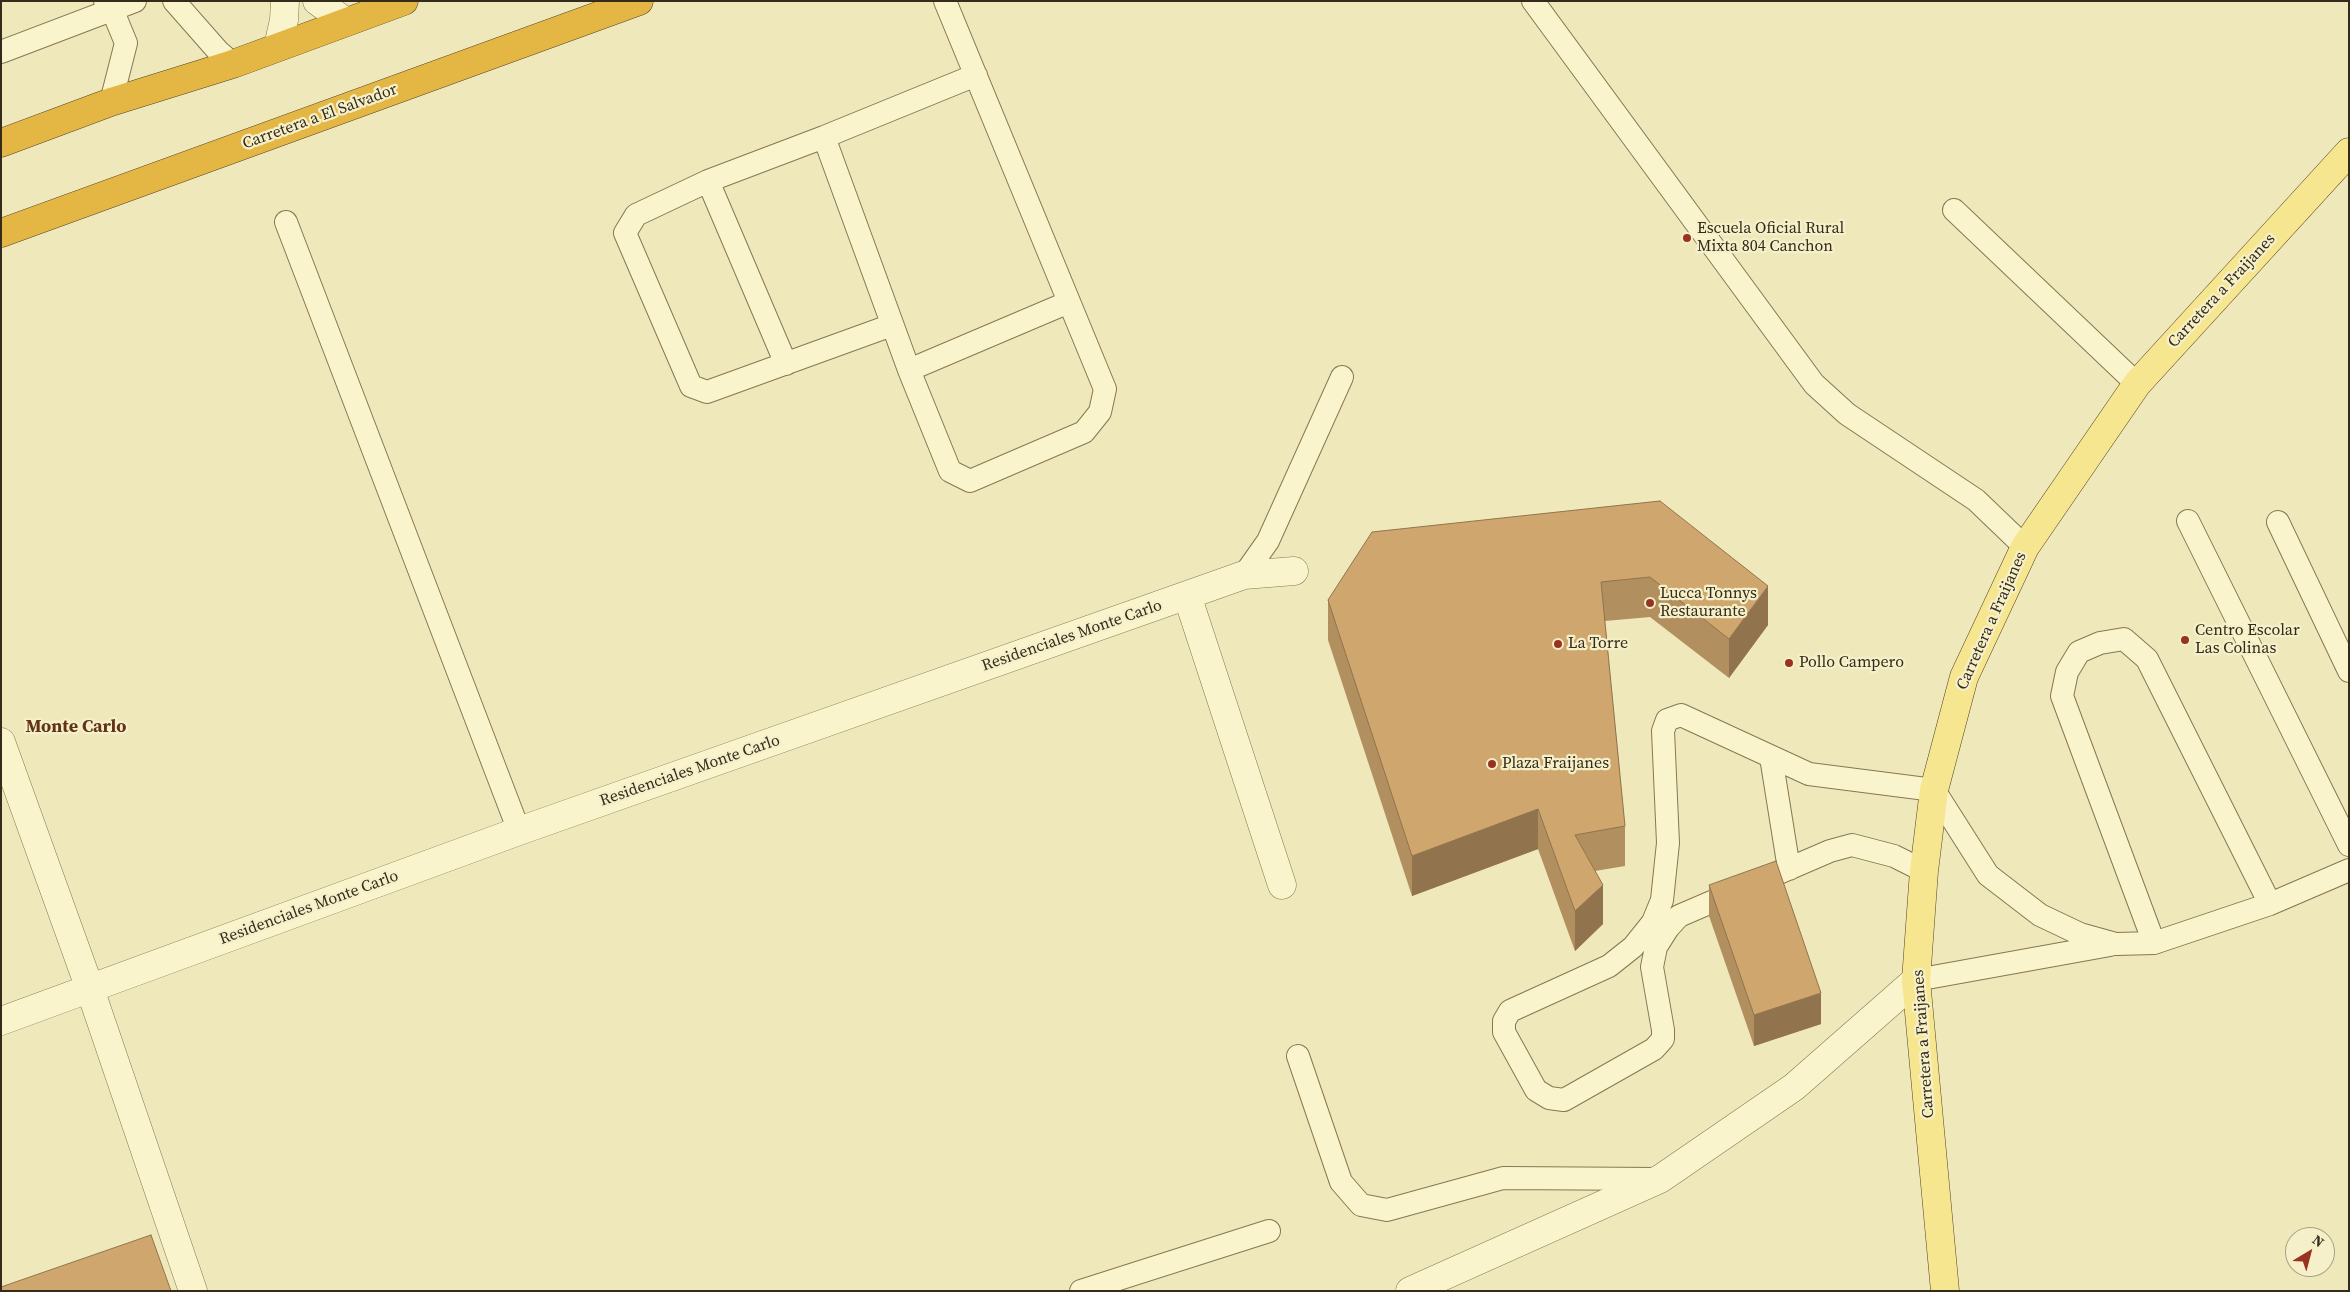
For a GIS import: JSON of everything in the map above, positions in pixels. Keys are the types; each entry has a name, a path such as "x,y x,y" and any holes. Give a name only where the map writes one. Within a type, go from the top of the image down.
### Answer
{"highway":[{"name":"Carretera a El Salvador","path":"1,233 639,1"},
{"path":"1,143 111,102 233,64 395,3"}],"main road":[{"name":"Carretera a Fraijanes","path":"1945,1291 1916,980 1924,870 1934,790 1964,677 2025,547 2137,384 2349,152"}],"street":[{"path":"278,47 284,20 285,1"},
{"path":"317,1 346,22"},
{"name":"Residenciales Monte Carlo","path":"1,1021 519,831 1186,595 1244,575 1294,570"},
{"path":"1186,595 1282,885"},
{"path":"1,742 90,989 193,1291"},
{"path":"1410,1291 1660,1180 1794,1087 1916,980"}],"lane":[{"path":"1,52 109,5 135,1"},
{"path":"174,1 218,51 233,64"},
{"path":"824,137 892,325 950,471 970,481 1084,432 1100,412 1105,389 945,1"},
{"path":"1533,1 1814,384 1847,414 1976,500 2025,547"},
{"path":"109,5 126,43 111,102"},
{"path":"892,325 707,392 691,386 625,233 636,215 708,181 824,137 976,75"},
{"path":"708,181 786,364"},
{"path":"1954,210 2137,384"},
{"path":"286,222 519,831"},
{"path":"909,370 1069,302"},
{"path":"1244,575 1268,541 1280,517 1342,377"},
{"path":"2188,521 2349,845"},
{"path":"2278,522 2349,671"},
{"path":"2154,943 2062,696 2068,672 2079,652 2100,642 2124,639 2147,659 2270,904"},
{"path":"1924,870 1894,856 1852,845 1830,851 1679,916 1668,928 1656,947 1652,967 1663,1039 1654,1049 1564,1100 1549,1098 1536,1090 1504,1032 1504,1022 1510,1011 1609,966 1633,947 1653,922 1662,900 1668,842 1663,731 1666,720 1681,715 1809,774 1934,790 1988,875 2040,915 2080,934 2116,944"},
{"path":"1771,757 1789,869"},
{"path":"1916,980 2116,944 2154,943 2270,904 2349,870"},
{"path":"1298,1056 1341,1182 1361,1205 1387,1210 1503,1178 1660,1180"},
{"path":"1086,1290 1269,1231"}],"building":[{"name":"Plaza Fraijanes","path":"1660,501 1768,586 1729,639 1650,577 1601,582 1625,826 1575,835 1603,885 1575,911 1538,809 1412,856 1328,600 1372,532"},
{"path":"1776,861 1821,993 1754,1015 1709,885"},
{"path":"151,1235 171,1291 1,1291 1,1287"}],"place":[{"name":"Escuela Oficial Rural Mixta 804 Canchon","path":"1687,238"},
{"name":"Lucca Tonnys Restaurante","path":"1650,603"},
{"name":"Centro Escolar Las Colinas","path":"2185,640"},
{"name":"La Torre","path":"1558,644"},
{"name":"Pollo Campero","path":"1789,663"},
{"name":"Plaza Fraijanes","path":"1492,764"}],"district":[{"name":"Monte Carlo","path":"76,727"}]}
